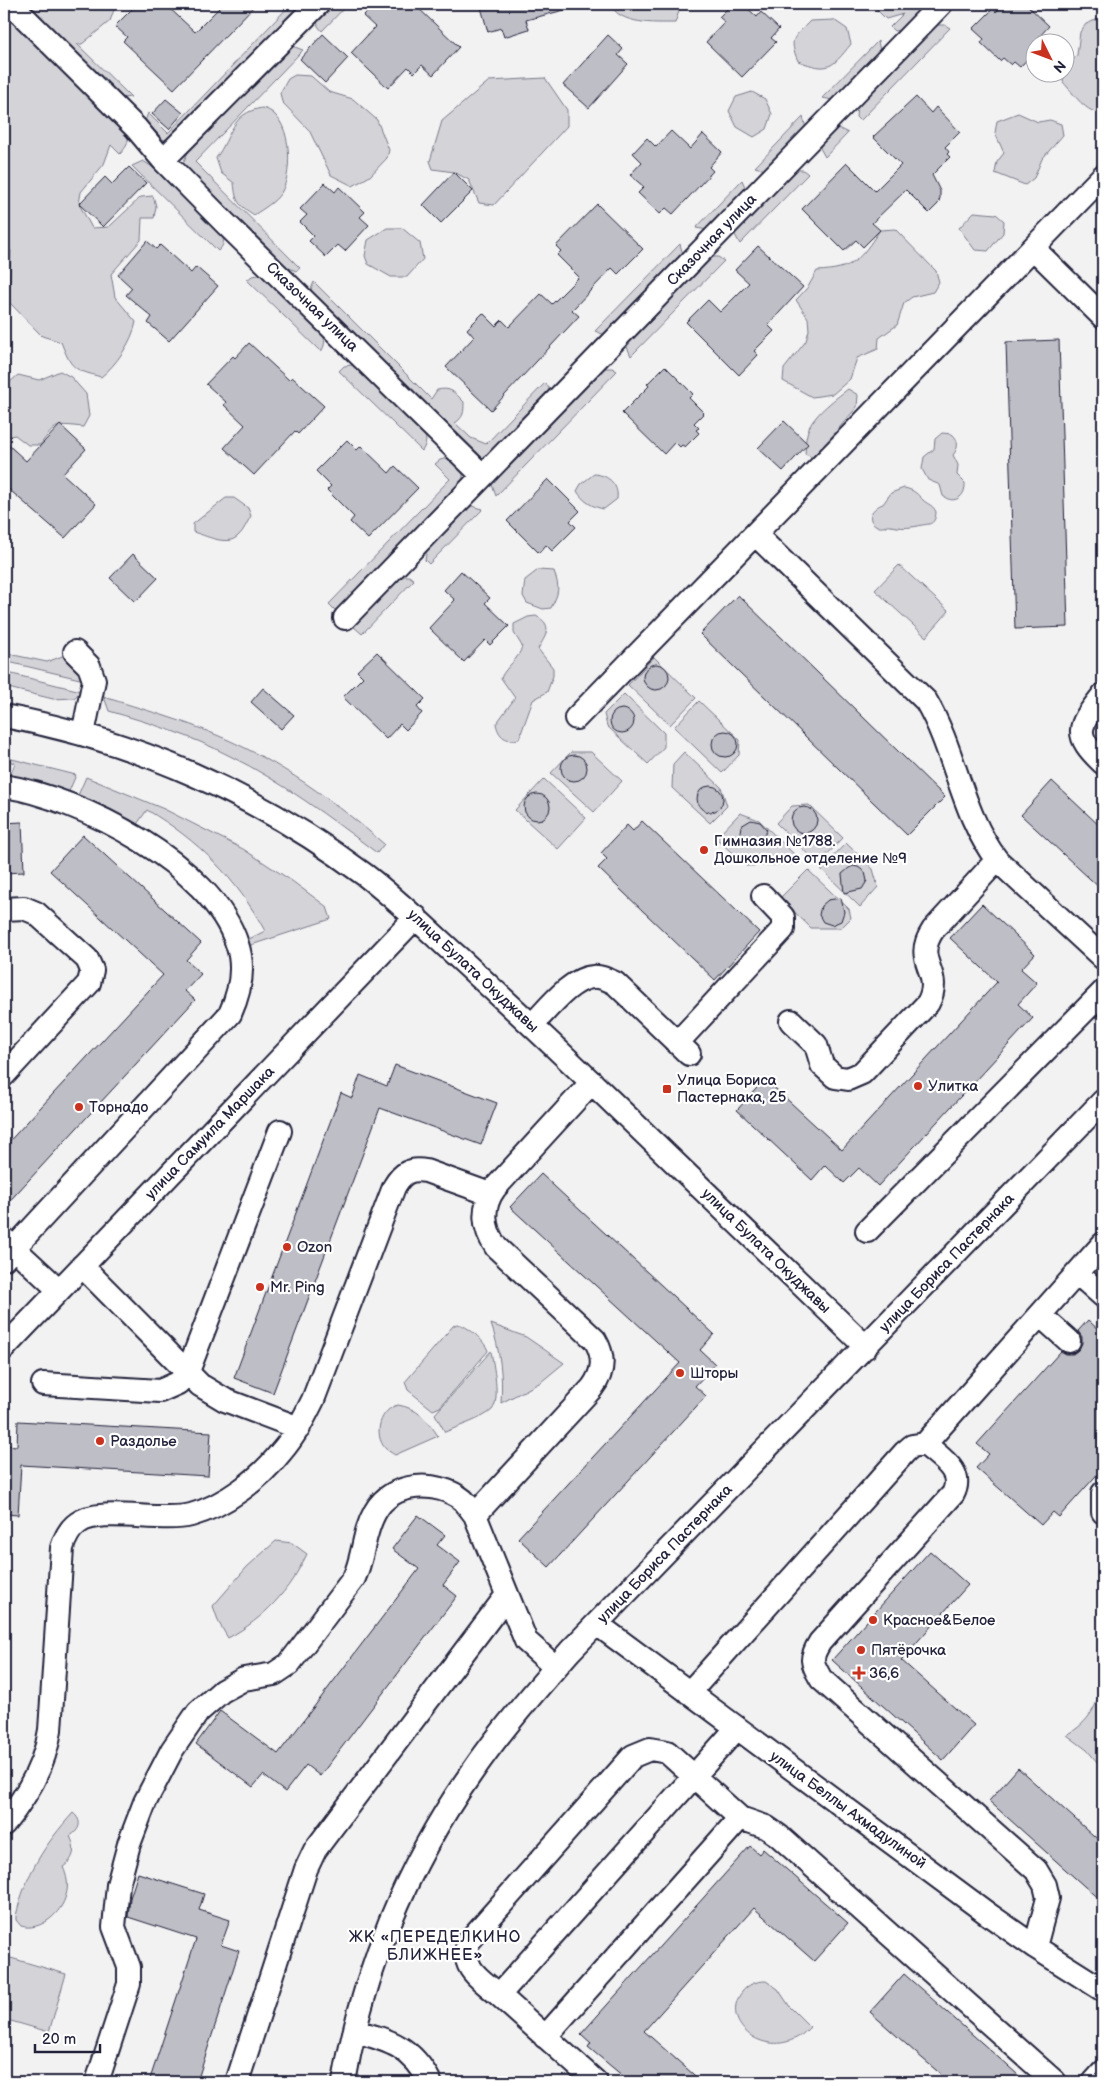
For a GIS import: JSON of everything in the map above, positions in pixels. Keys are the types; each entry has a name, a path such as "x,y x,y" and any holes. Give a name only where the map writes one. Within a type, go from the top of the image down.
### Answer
{"street":[{"name":"Сказочная улица","path":"11,4 136,128 163,160 483,476"},
{"path":"163,160 318,4"},
{"name":"Сказочная улица","path":"345,618 940,4"},
{"path":"576,718 1103,176"},
{"path":"1033,248 1103,317"},
{"path":"756,534 926,701 935,716 971,816 985,843 997,860 1103,958"},
{"path":"75,652 89,666 94,680 83,734"},
{"path":"1103,695 1086,717 1082,726 1082,733 1088,749 1103,763"},
{"name":"улица Булата Окуджавы","path":"4,716 83,734 173,765 259,806 340,857 416,917 532,1025 866,1347"},
{"path":"4,786 55,799 94,814 132,835 185,872 206,894 233,932 238,945 241,968 237,998 230,1014 7,1248 59,1290"},
{"path":"791,1021 816,1046 822,1065 835,1077 848,1079 862,1073 928,1002 933,992 934,984 925,956 926,940 997,860"},
{"path":"532,1025 578,980 593,976 615,983 683,1048 783,929 783,917 762,896"},
{"path":"4,909 24,908 36,913 87,959 92,970 89,983 4,1075"},
{"name":"улица Самуила Маршака","path":"4,1348 416,917"},
{"path":"867,1231 1103,992"},
{"path":"475,1515 592,1388 600,1378 603,1367 600,1348 596,1340 496,1247 486,1228 484,1213 490,1194 592,1082"},
{"name":"улица Бориса Пастернака","path":"344,2082 355,2031 378,1954 393,1917 427,1844 447,1809 488,1750 556,1668 597,1624 1103,1102"},
{"path":"43,1384 160,1391 178,1383 187,1374 280,1131"},
{"path":"4,1824 35,1780 46,1750 50,1730 62,1548 66,1535 76,1524 95,1516 171,1518 192,1514 207,1508 256,1478 281,1453 299,1428 313,1400 390,1196 399,1177 415,1169 426,1171 490,1194"},
{"path":"689,1693 905,1452 912,1446 925,1444 1103,1244"},
{"path":"82,1266 200,1385 225,1400 299,1428"},
{"path":"1077,1273 1103,1296"},
{"path":"1040,1315 1069,1341"},
{"path":"925,1444 953,1468 957,1475 957,1486 953,1494 820,1642 813,1654 813,1665 821,1678 1036,1870 1045,1885 1048,1898 1035,1947"},
{"path":"97,2082 130,1975 129,1967 114,1927 118,1885 130,1844 146,1802 172,1750 198,1712 222,1691 244,1678 274,1674 289,1664 354,1578 360,1563 366,1530 376,1509 392,1494 412,1487 429,1486 448,1490 464,1500 475,1515 526,1642 556,1668"},
{"path":"1103,1493 1103,1512"},
{"path":"237,2082 306,1869 315,1850 507,1595"},
{"name":"улица Беллы Ахмадулиной","path":"597,1624 1035,1947 1103,1990"},
{"path":"499,1995 737,1728"},
{"path":"596,2082 470,1969 466,1952 468,1942 633,1756 650,1749 667,1752 740,1818 766,1827 779,1836 1055,2082"},
{"path":"545,2036 740,1818"},
{"path":"355,2031 391,2042 410,2054 430,2082"},
{"path":"1094,2082 1103,2072"}],"shaded area":[{"path":"26,4 116,4 110,21 82,44 77,44 131,97 123,98 118,96"},
{"path":"291,4 301,4 171,138 164,140 145,121 148,113 168,133"},
{"path":"330,4 348,4 322,31 318,26 317,20"},
{"path":"610,4 678,4 680,8 675,23 648,23 621,16"},
{"path":"874,4 928,4 900,30 894,31 890,27 903,14 886,19 874,7"},
{"path":"4,12 127,132 128,141 124,149 120,154 111,145 104,164 81,192 79,204 92,228 109,227 141,197 153,196 156,206 154,218 142,218 141,240 111,274 115,297 136,322 123,352 101,377 75,367 68,358 61,342 42,336 9,302 11,251 4,240"},
{"path":"1103,17 1103,113 1086,107 1063,82 1074,82 1074,59 1077,55 1080,32 1086,24"},
{"path":"834,20 847,29 851,44 839,59 829,66 823,67 798,61 793,47 794,39 797,35 810,21"},
{"path":"938,25 945,25 950,28 860,121 856,117 857,105"},
{"path":"878,41 880,51 833,100 822,98"},
{"path":"292,46 303,50 195,162 300,268 296,271 285,266 186,170 183,163 189,150"},
{"path":"295,75 311,76 329,92 353,99 377,120 389,150 387,158 370,176 353,186 331,175 309,130 282,102 280,93 288,79"},
{"path":"545,78 567,110 567,126 494,205 479,203 469,180 454,172 433,169 430,161 442,121 489,81"},
{"path":"752,92 765,99 772,114 767,129 754,137 737,127 729,111 736,97"},
{"path":"262,108 272,112 279,120 285,132 288,144 288,172 285,184 278,197 254,215 239,202 234,183 221,173 216,158 238,120 252,111"},
{"path":"1018,113 1038,122 1050,120 1061,124 1063,135 1042,159 1034,178 1025,185 995,173 997,162 1004,153 995,133 997,121"},
{"path":"803,117 806,128 765,170 755,167"},
{"path":"838,128 848,133 825,157 820,148 822,142"},
{"path":"143,161 151,166 222,235 223,244 218,251 132,166"},
{"path":"796,170 803,170 808,174 740,244 735,235 738,229"},
{"path":"742,180 746,189 707,230 696,228"},
{"path":"974,212 996,214 1004,221 1003,233 988,251 975,250 959,228"},
{"path":"387,228 402,228 420,243 423,259 407,277 391,277 368,264 365,256 368,240"},
{"path":"895,229 936,271 939,282 933,292 912,297 904,303 897,325 879,338 878,349 857,358 850,379 833,394 812,397 783,381 784,369 806,341 809,330 808,318 796,300 808,287 817,271 848,265 861,256 880,230"},
{"path":"680,244 683,255 605,335 595,331"},
{"path":"713,257 718,257 724,261 631,356 627,347 629,341"},
{"path":"259,275 265,277 322,333 324,343 321,352 247,280 252,276"},
{"path":"314,282 431,399 437,390 442,389 452,391 458,395 464,402 464,409 462,416 455,423 471,438 486,444 545,383 549,388 549,394 487,458 483,458 314,295 311,289"},
{"path":"352,365 358,368 423,431 426,441 422,451 339,371 344,366"},
{"path":"605,368 612,368 617,371 496,496 492,485 495,479"},
{"path":"60,371 71,377 86,394 89,416 83,427 67,425 57,427 50,432 40,445 28,445 15,435 4,437 4,402 9,394 10,382 18,375 39,380"},
{"path":"848,389 858,395 857,407 812,457 805,454 806,436 813,421"},
{"path":"942,433 952,434 957,441 957,447 953,455 958,465 957,475 965,483 965,488 961,496 955,500 947,499 943,496 940,485 928,480 922,469 924,457 934,449 935,439"},
{"path":"448,458 456,463 463,473 460,485 336,611 329,604 450,479 435,464 440,460"},
{"path":"594,474 604,476 615,485 617,499 604,509 588,503 577,491 581,484"},
{"path":"904,488 913,491 934,508 936,512 933,522 904,528 881,527 873,523 871,514 873,510 883,504 891,493"},
{"path":"226,498 234,498 248,508 251,516 240,534 233,539 222,540 193,532 193,524"},
{"path":"472,506 483,509 429,564 425,560 427,549 466,509"},
{"path":"899,565 949,611 926,637 875,590"},
{"path":"538,570 554,571 558,590 551,608 543,609 527,603 523,596 525,580"},
{"path":"403,576 409,576 414,580 362,634 353,626"},
{"path":"536,616 542,619 547,627 546,635 538,649 553,668 553,676 547,692 533,700 519,739 510,740 501,735 496,724 515,698 501,678 518,655 522,646 514,633 514,624 528,617"},
{"path":"4,653 47,662 65,655 74,661 84,680 4,661"},
{"path":"654,657 696,698 670,725 628,685"},
{"path":"4,672 81,691 74,698 53,699 4,687"},
{"path":"624,694 664,733 664,747 648,764 607,726 604,714"},
{"path":"104,697 205,730 241,746 285,770 327,798 384,844 377,853 306,801 250,766 186,736 109,711"},
{"path":"699,701 740,740 739,755 722,773 674,727"},
{"path":"571,752 591,752 622,781 594,812 551,773"},
{"path":"684,752 721,787 727,806 710,823 672,788 673,764"},
{"path":"4,757 76,775 67,796 9,779 15,763 4,760"},
{"path":"86,777 164,809 243,849 292,881 327,907 331,919 248,946 247,940 265,931 242,894 215,862 183,834 147,810 135,827 76,800"},
{"path":"544,779 586,818 558,849 515,810"},
{"path":"809,805 843,838 818,864 776,823 792,806"},
{"path":"740,813 759,820 798,858 792,864 746,866 716,838"},
{"path":"846,843 873,869 878,887 860,907 821,869"},
{"path":"808,870 849,909 851,918 841,928 811,928 780,898"},
{"path":"457,1324 466,1327 475,1334 488,1351 440,1407 433,1410 408,1390 405,1382 453,1326"},
{"path":"491,1324 526,1337 564,1363 541,1382 501,1403 500,1363"},
{"path":"491,1351 495,1372 495,1405 492,1410 477,1419 445,1432 435,1414"},
{"path":"398,1405 416,1412 430,1425 438,1436 395,1455 387,1450 379,1436 380,1423 387,1411"},
{"path":"276,1541 292,1543 307,1554 284,1592 275,1602 253,1622 228,1638 219,1623 213,1606 247,1567"},
{"path":"1102,1681 1103,1769 1087,1750 1067,1735 1087,1719 1095,1706"},
{"path":"73,1813 78,1819 79,1825 70,1836 74,1849 72,1857 63,1867 67,1885 64,1902 55,1914 43,1924 28,1927 21,1926 16,1920 16,1916 25,1887 45,1848"},
{"path":"4,1956 66,1974 49,2032 4,2019"},
{"path":"766,1981 778,1989 790,2007 810,2027 796,2038 781,2043 766,2042 753,2037 743,2028 737,2017 736,2005 742,1992 753,1984"}],"building":[{"path":"137,4 165,4 195,32 223,4 256,4 174,89 123,41 127,37 115,26"},
{"path":"375,4 414,4 459,47 433,75 422,65 414,73 408,67 388,88 351,53 375,27 363,16"},
{"path":"480,4 567,4 568,9 526,20 529,29 504,37 501,28 488,32"},
{"path":"732,4 743,4 757,17 761,12 779,29 771,38 776,42 742,77 706,42 725,22 719,17"},
{"path":"1003,4 1026,4 1049,26 1044,32 1024,32 1024,63 1020,67 1014,62 1011,65 1003,58 1000,61 981,43 984,39 973,29 993,9 996,12"},
{"path":"323,34 348,58 325,83 300,59"},
{"path":"608,35 623,49 618,55 628,64 589,108 563,85"},
{"path":"916,97 931,113 936,107 960,132 945,147 950,157 932,175 940,191 938,204 929,213 906,190 872,223 880,230 863,247 856,240 844,251 802,209 847,163 875,191 901,165 873,137"},
{"path":"166,99 183,113 169,129 152,114"},
{"path":"671,131 690,149 703,134 722,152 709,167 713,171 673,214 666,208 660,214 638,193 644,187 630,175 642,162 633,153 647,138 656,147"},
{"path":"129,167 146,183 103,227 79,204 105,177 112,184"},
{"path":"454,172 473,191 441,223 423,205"},
{"path":"325,183 335,192 339,187 365,212 360,217 369,225 345,251 338,245 326,257 309,241 314,236 300,222 307,215 300,209"},
{"path":"597,204 643,249 618,274 612,268 572,310 579,316 491,410 446,367 474,337 467,329 483,313 496,326 502,320 509,327 541,294 552,304 579,277 557,255 561,251 556,246"},
{"path":"147,241 156,249 160,245 191,273 196,267 218,286 169,341 148,323 152,317 126,295 132,288 118,275"},
{"path":"758,246 803,287 768,325 774,331 754,351 758,355 739,375 686,322 708,300 720,312 749,283 735,270"},
{"path":"1059,340 1068,627 1015,629 1006,342"},
{"path":"249,343 289,380 292,377 324,406 298,434 295,431 254,475 224,448 245,425 224,405 226,402 206,384 233,356 235,358"},
{"path":"665,366 693,394 689,398 704,413 694,423 699,428 696,430 699,433 685,447 682,445 680,447 675,442 664,454 622,413 649,386 647,384"},
{"path":"784,421 808,444 783,471 758,448"},
{"path":"60,425 86,449 63,474 96,504 65,538 4,485 4,441 26,461"},
{"path":"347,440 357,450 361,446 389,473 395,466 418,488 368,539 350,522 354,517 327,490 331,486 316,471"},
{"path":"548,479 580,511 570,521 576,527 552,551 546,545 539,553 507,521"},
{"path":"133,554 158,578 135,602 110,578"},
{"path":"461,571 490,598 485,603 509,626 490,645 485,640 464,662 429,628 455,600 444,590"},
{"path":"738,595 945,797 907,835 700,634"},
{"path":"377,652 425,699 417,707 422,713 406,730 400,724 386,739 343,697 363,677 357,671"},
{"path":"656,664 665,668 669,677 665,686 656,690 647,686 643,677 647,668"},
{"path":"263,688 294,715 281,729 251,702"},
{"path":"622,709 631,712 634,721 631,730 622,733 613,730 610,721 613,712"},
{"path":"725,731 734,735 738,744 734,753 725,757 716,753 712,744 716,735"},
{"path":"574,755 583,759 587,768 583,777 574,781 565,777 561,768 565,759"},
{"path":"1052,781 1103,829 1103,891 1021,815"},
{"path":"710,786 719,790 723,799 719,808 710,812 701,808 697,799 701,790"},
{"path":"537,794 546,798 550,807 546,816 537,820 528,816 524,807 528,798"},
{"path":"804,807 813,811 817,820 813,829 804,833 795,829 791,820 795,811"},
{"path":"751,820 760,822 767,830 760,843 751,845 743,841 740,832 741,826"},
{"path":"642,821 759,932 715,980 598,868 607,859 601,853 627,825 633,831"},
{"path":"22,822 24,872 4,873 4,823"},
{"path":"83,835 201,943 186,960 201,974 185,991 195,1000 4,1207 4,1147 163,975 50,871"},
{"path":"853,866 865,872 867,881 862,889 844,893 842,874"},
{"path":"841,898 844,912 841,921 832,925 823,922 819,915 821,906 828,900"},
{"path":"982,904 1035,954 1021,969 1037,983 1018,1004 1033,1018 878,1186 859,1168 844,1183 825,1165 812,1180 737,1110 765,1079 842,1150 997,982 950,938"},
{"path":"395,1065 497,1103 481,1145 380,1108 273,1393 234,1378 341,1093 352,1098 360,1075 387,1086"},
{"path":"541,1174 714,1334 700,1350 715,1364 695,1386 706,1396 549,1567 518,1538 680,1363 510,1207"},
{"path":"1088,1320 1103,1334 1103,1468 1059,1517 1053,1512 1041,1525 976,1468 989,1454 977,1444 1061,1351 1066,1354 1073,1354 1079,1349 1082,1337 1078,1331"},
{"path":"18,1421 211,1432 208,1476 21,1465 18,1515 4,1514 4,1445 17,1446"},
{"path":"418,1515 445,1535 437,1545 460,1562 443,1585 457,1596 320,1776 306,1765 285,1792 263,1775 253,1787 196,1744 220,1711 278,1754 419,1569 392,1549"},
{"path":"930,1551 968,1585 901,1660 974,1725 943,1760 832,1660"},
{"path":"1018,1768 1103,1844 1103,1903 989,1801"},
{"path":"750,1846 759,1854 763,1849 848,1923 814,1961 754,1908 644,2031 702,2082 630,2082 588,2047 591,2043 581,2034"},
{"path":"138,1873 204,1894 199,1910 230,1920 221,1945 239,1951 197,2082 149,2082 196,1939 128,1917 130,1898"},
{"path":"904,1974 1026,2082 950,2082 916,2053 870,2012"}],"place":[{"name":"Гимназия №1788. Дошкольное отделение №9","path":"704,850"},
{"name":"Улитка","path":"918,1086"},
{"name":"Улица Бориса Пастернака, 25","path":"667,1089"},
{"name":"Торнадо","path":"79,1107"},
{"name":"Ozon","path":"287,1247"},
{"name":"Mr. Ping","path":"260,1287"},
{"name":"Шторы","path":"680,1373"},
{"name":"Раздолье","path":"100,1441"},
{"name":"Красное&Белое","path":"873,1620"},
{"name":"Пятёрочка","path":"861,1650"},
{"name":"36,6","path":"859,1673"}],"district":[{"name":"ЖК «ПЕРЕДЕЛКИНО БЛИЖНЕЕ»","path":"435,1946"}]}
